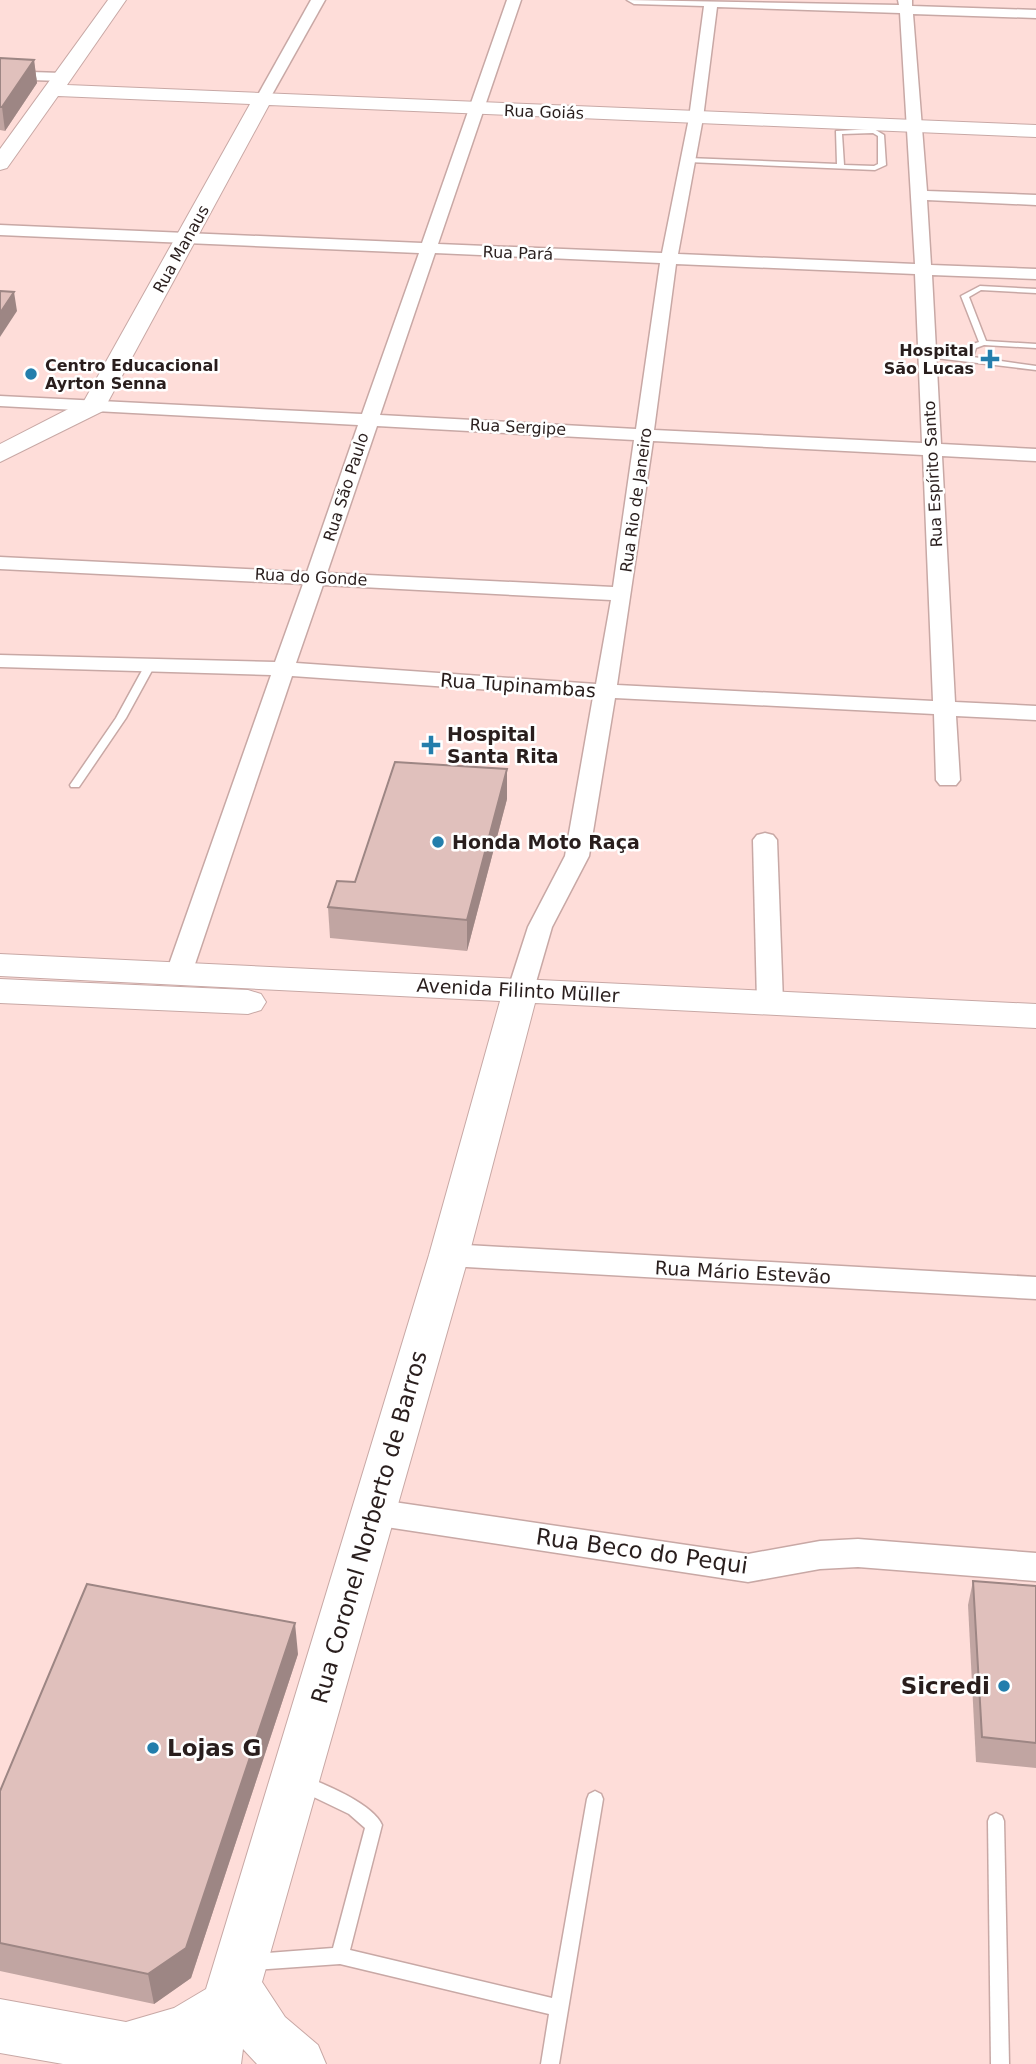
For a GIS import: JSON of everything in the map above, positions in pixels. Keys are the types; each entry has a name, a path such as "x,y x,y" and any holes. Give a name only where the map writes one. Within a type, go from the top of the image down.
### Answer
{"main road":[{"path":"0,164 117,0"},
{"name":"Rua Goiás","path":"57,83 262,100 1036,131"},
{"name":"Rua Manaus","path":"94,406 262,100"},
{"path":"0,454 94,406"},
{"name":"Avenida Filinto Müller","path":"0,965 179,973 518,1001 560,1015 1036,1039"},
{"name":"Avenida Filinto Müller","path":"0,991 518,1001 770,1002 1036,1016"},
{"name":"Rua Coronel Norberto de Barros","path":"212,2064 449,1255 518,1001"},
{"path":"120,2048 178,2035 206,2023 233,1985 266,2035 298,2064"},
{"path":"0,2026 212,2064"}],"street":[{"name":"Rua Manaus","path":"262,100 318,0"},
{"name":"Rua São Paulo","path":"179,973 514,0"},
{"path":"634,0 905,4 1036,14"},
{"name":"Rua Rio de Janeiro","path":"518,1001 540,927 577,856 622,594 669,258 696,118 711,1"},
{"name":"Rua Espírito Santo","path":"905,4 916,126 948,780"},
{"path":"0,75 57,83"},
{"path":"918,195 1036,200"},
{"name":"Rua Pará","path":"0,230 1036,274"},
{"name":"Rua Sergipe","path":"0,401 1036,455"},
{"name":"Rua do Gonde","path":"0,563 622,594"},
{"name":"Rua Tupinambas","path":"0,662 283,669 605,691 1036,713"},
{"path":"765,840 770,1002"},
{"name":"Rua Mário Estevão","path":"449,1255 1036,1288"},
{"name":"Rua Beco do Pequi","path":"373,1512 748,1568 820,1555 858,1553 1036,1567"}],"lane":[{"path":"688,160 841,167 880,167 881,135 874,131 838,132 841,167"},
{"path":"983,343 965,296 980,288 1036,291"},
{"path":"970,357 973,347 983,343 1036,346"},
{"path":"927,355 970,357 996,364 1036,368"},
{"path":"75,785 121,718 150,665"},
{"path":"294,1780 355,1809 374,1825 340,1956"},
{"path":"550,2064 595,1800"},
{"path":"996,1821 1000,2064"},
{"path":"233,1985 340,1956 559,2008"}],"building":[{"path":"0,58 34,60 2,107 0,107"},
{"path":"0,291 14,292 0,313"},
{"name":"Honda Moto Raça","path":"395,762 507,769 467,920 328,907 337,881 355,882"},
{"name":"Sicredi","path":"973,1581 1036,1586 1036,1743 982,1737"},
{"name":"Lojas G","path":"87,1584 295,1623 186,1948 148,1974 0,1943 0,1791"}],"place":[{"name":"Hospital São Lucas","path":"990,359"},
{"name":"Centro Educacional Ayrton Senna","path":"31,374"},
{"name":"Hospital Santa Rita","path":"431,745"},
{"name":"Honda Moto Raça","path":"438,842"},
{"name":"Sicredi","path":"1004,1686"},
{"name":"Lojas G","path":"153,1748"}]}
